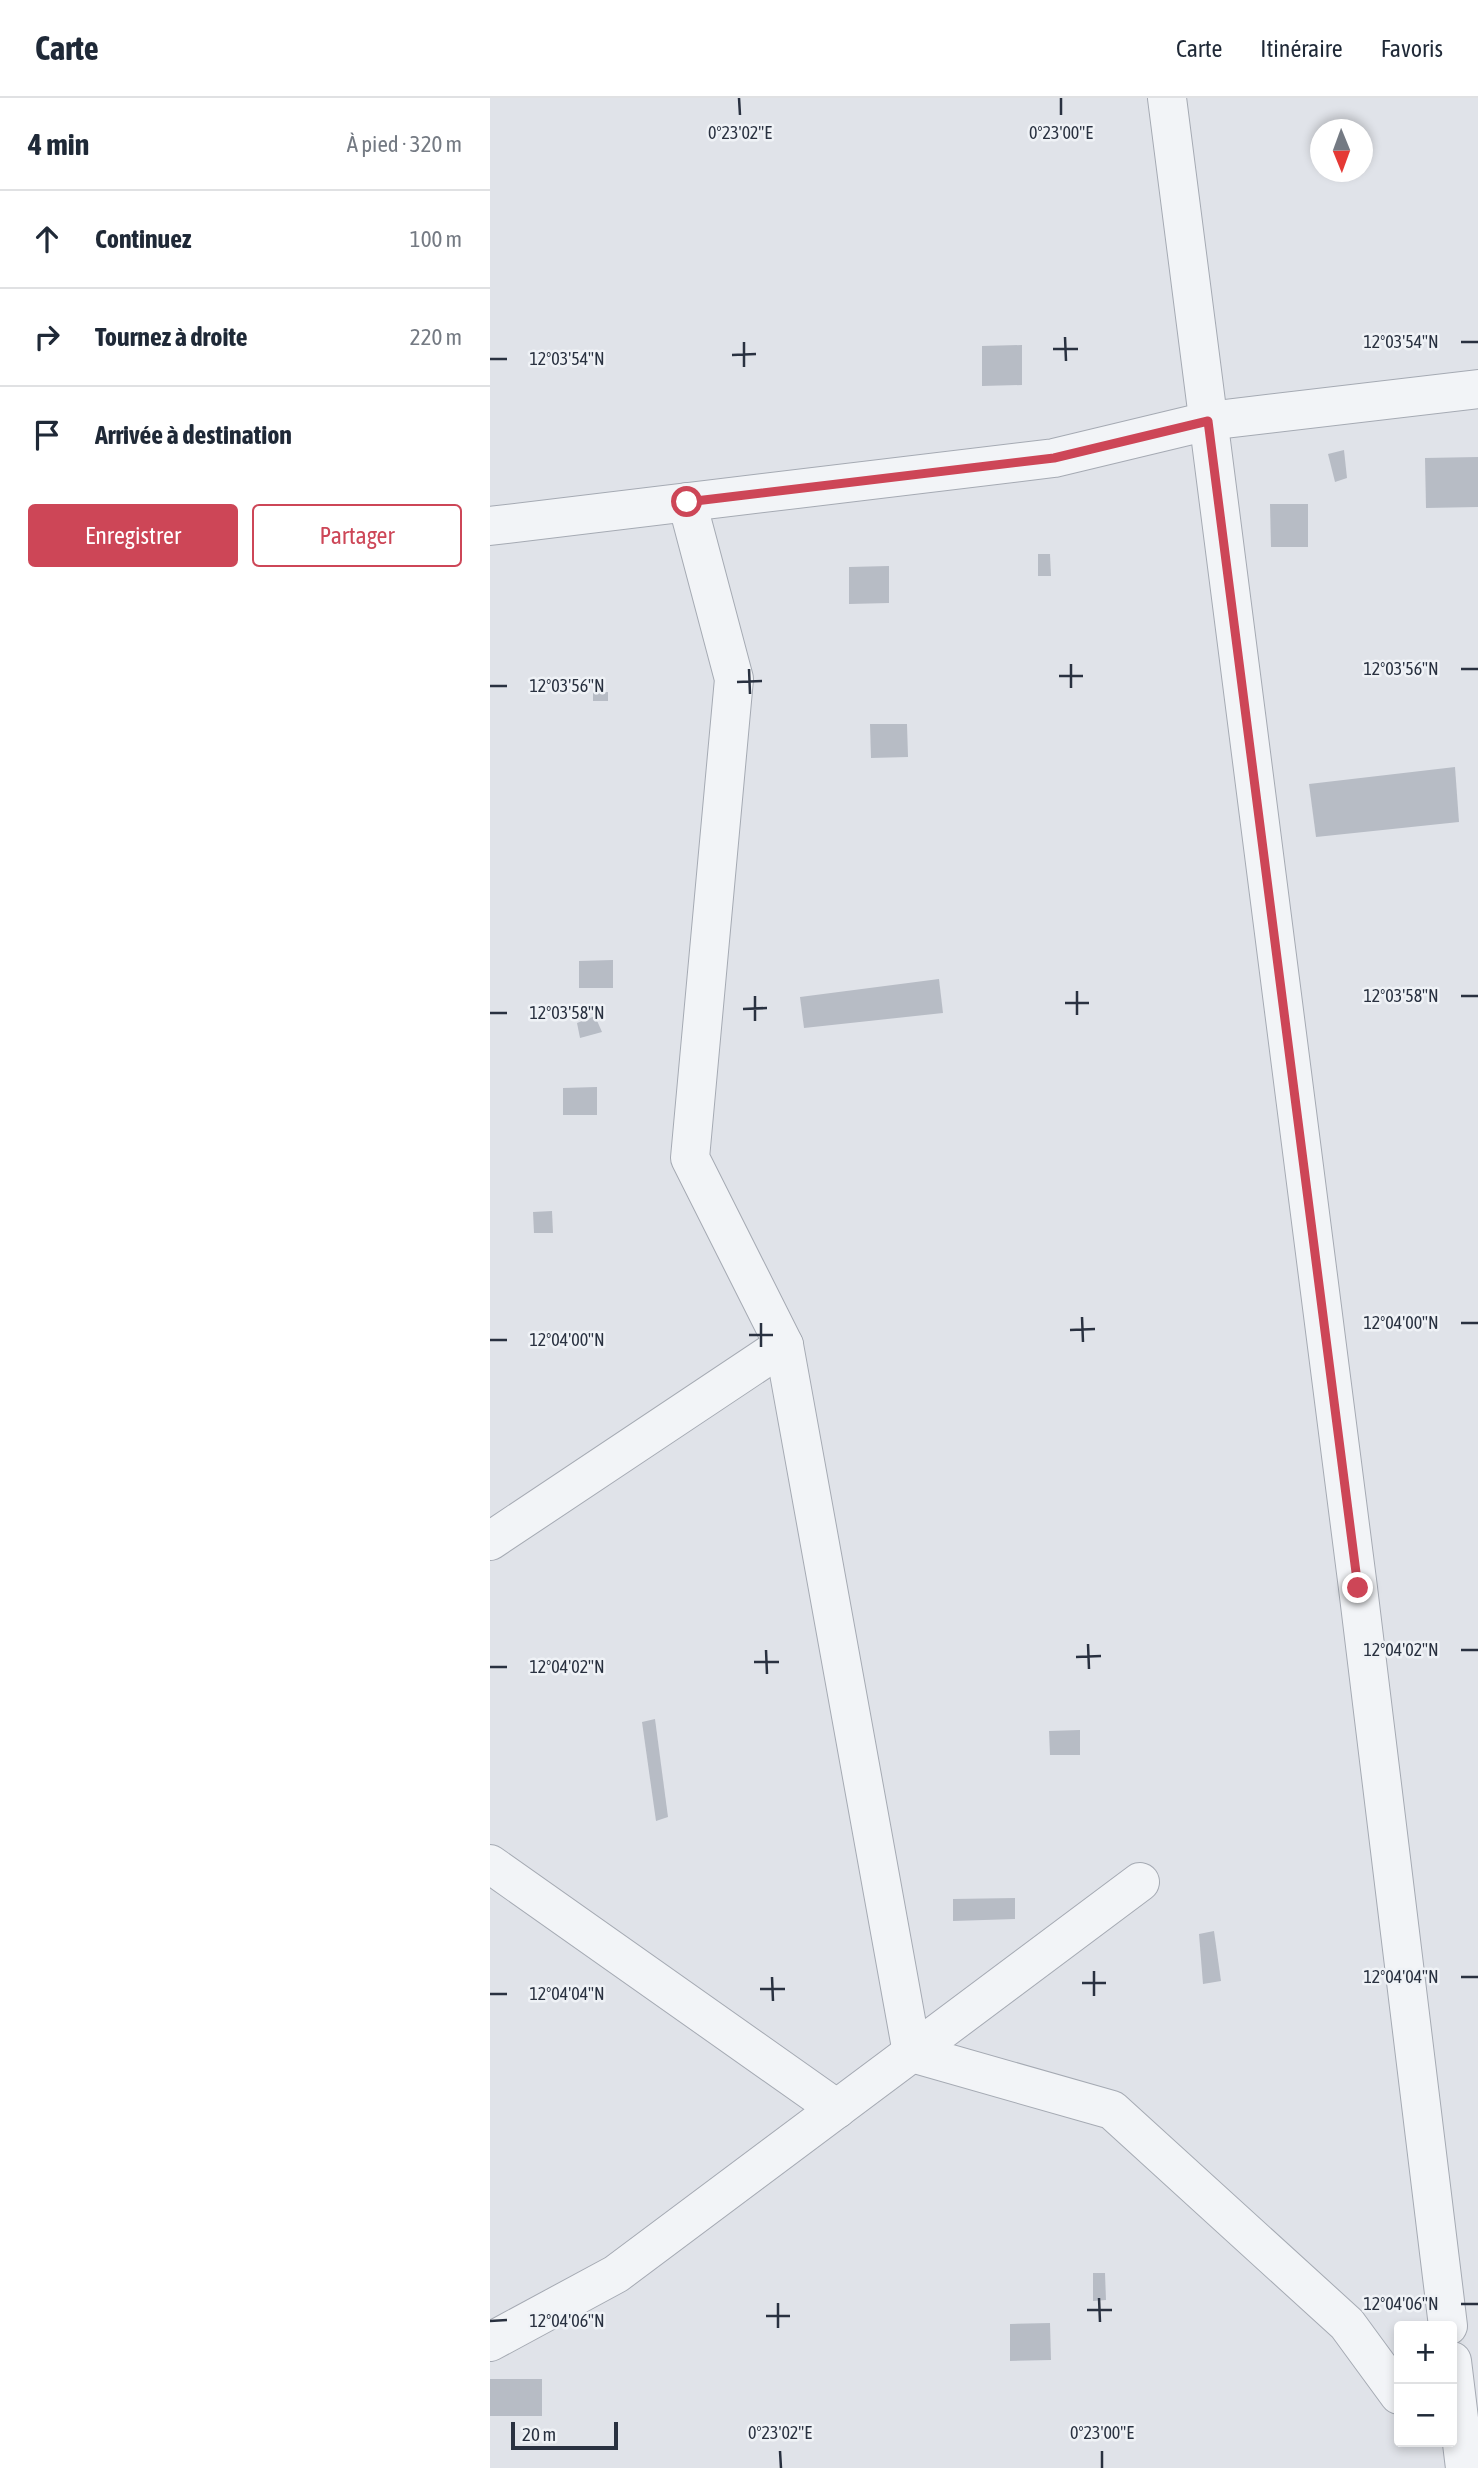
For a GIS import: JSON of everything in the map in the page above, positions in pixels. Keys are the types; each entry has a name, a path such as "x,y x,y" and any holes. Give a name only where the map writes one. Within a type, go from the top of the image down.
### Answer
{"street":[{"path":"1167,98 1358,1588 1447,2321"},
{"path":"490,526 1054,458 1208,421 1478,388"},
{"path":"687,502 734,679 690,1158 784,1345 912,2053"},
{"path":"490,1541 784,1345"},
{"path":"490,1864 838,2109"},
{"path":"490,2342 616,2274 1140,1882"},
{"path":"912,2053 1112,2110 1348,2324 1394,2388"},
{"path":"1455,2384 1465,2468"},
{"path":"1437,2447 1452,2468"}],"building":[{"path":"1022,345 1022,385 982,386 982,346"},
{"path":"1344,450 1347,478 1335,482 1328,454"},
{"path":"1478,457 1478,507 1426,508 1425,458"},
{"path":"1270,504 1308,504 1308,547 1271,547"},
{"path":"1038,554 1050,554 1051,576 1038,576"},
{"path":"889,566 889,603 849,604 849,567"},
{"path":"593,692 608,692 608,701 593,701"},
{"path":"870,724 907,724 908,757 871,758"},
{"path":"1455,767 1459,822 1316,837 1309,784"},
{"path":"613,960 613,988 579,988 579,961"},
{"path":"939,979 943,1013 804,1028 800,997"},
{"path":"595,1016 602,1032 580,1038 577,1023"},
{"path":"597,1087 597,1115 563,1115 563,1088"},
{"path":"552,1211 553,1233 534,1233 533,1212"},
{"path":"655,1719 668,1817 656,1821 642,1722"},
{"path":"1080,1730 1080,1755 1050,1755 1049,1731"},
{"path":"1015,1898 1015,1919 953,1921 953,1899"},
{"path":"1214,1931 1221,1981 1203,1984 1199,1934"},
{"path":"1093,2273 1105,2273 1106,2300 1093,2301"},
{"path":"1050,2323 1051,2360 1010,2361 1010,2324"},
{"path":"490,2379 542,2379 542,2416 490,2416"}],"route":[{"path":"687,502 1054,458 1208,421 1358,1588"}]}
